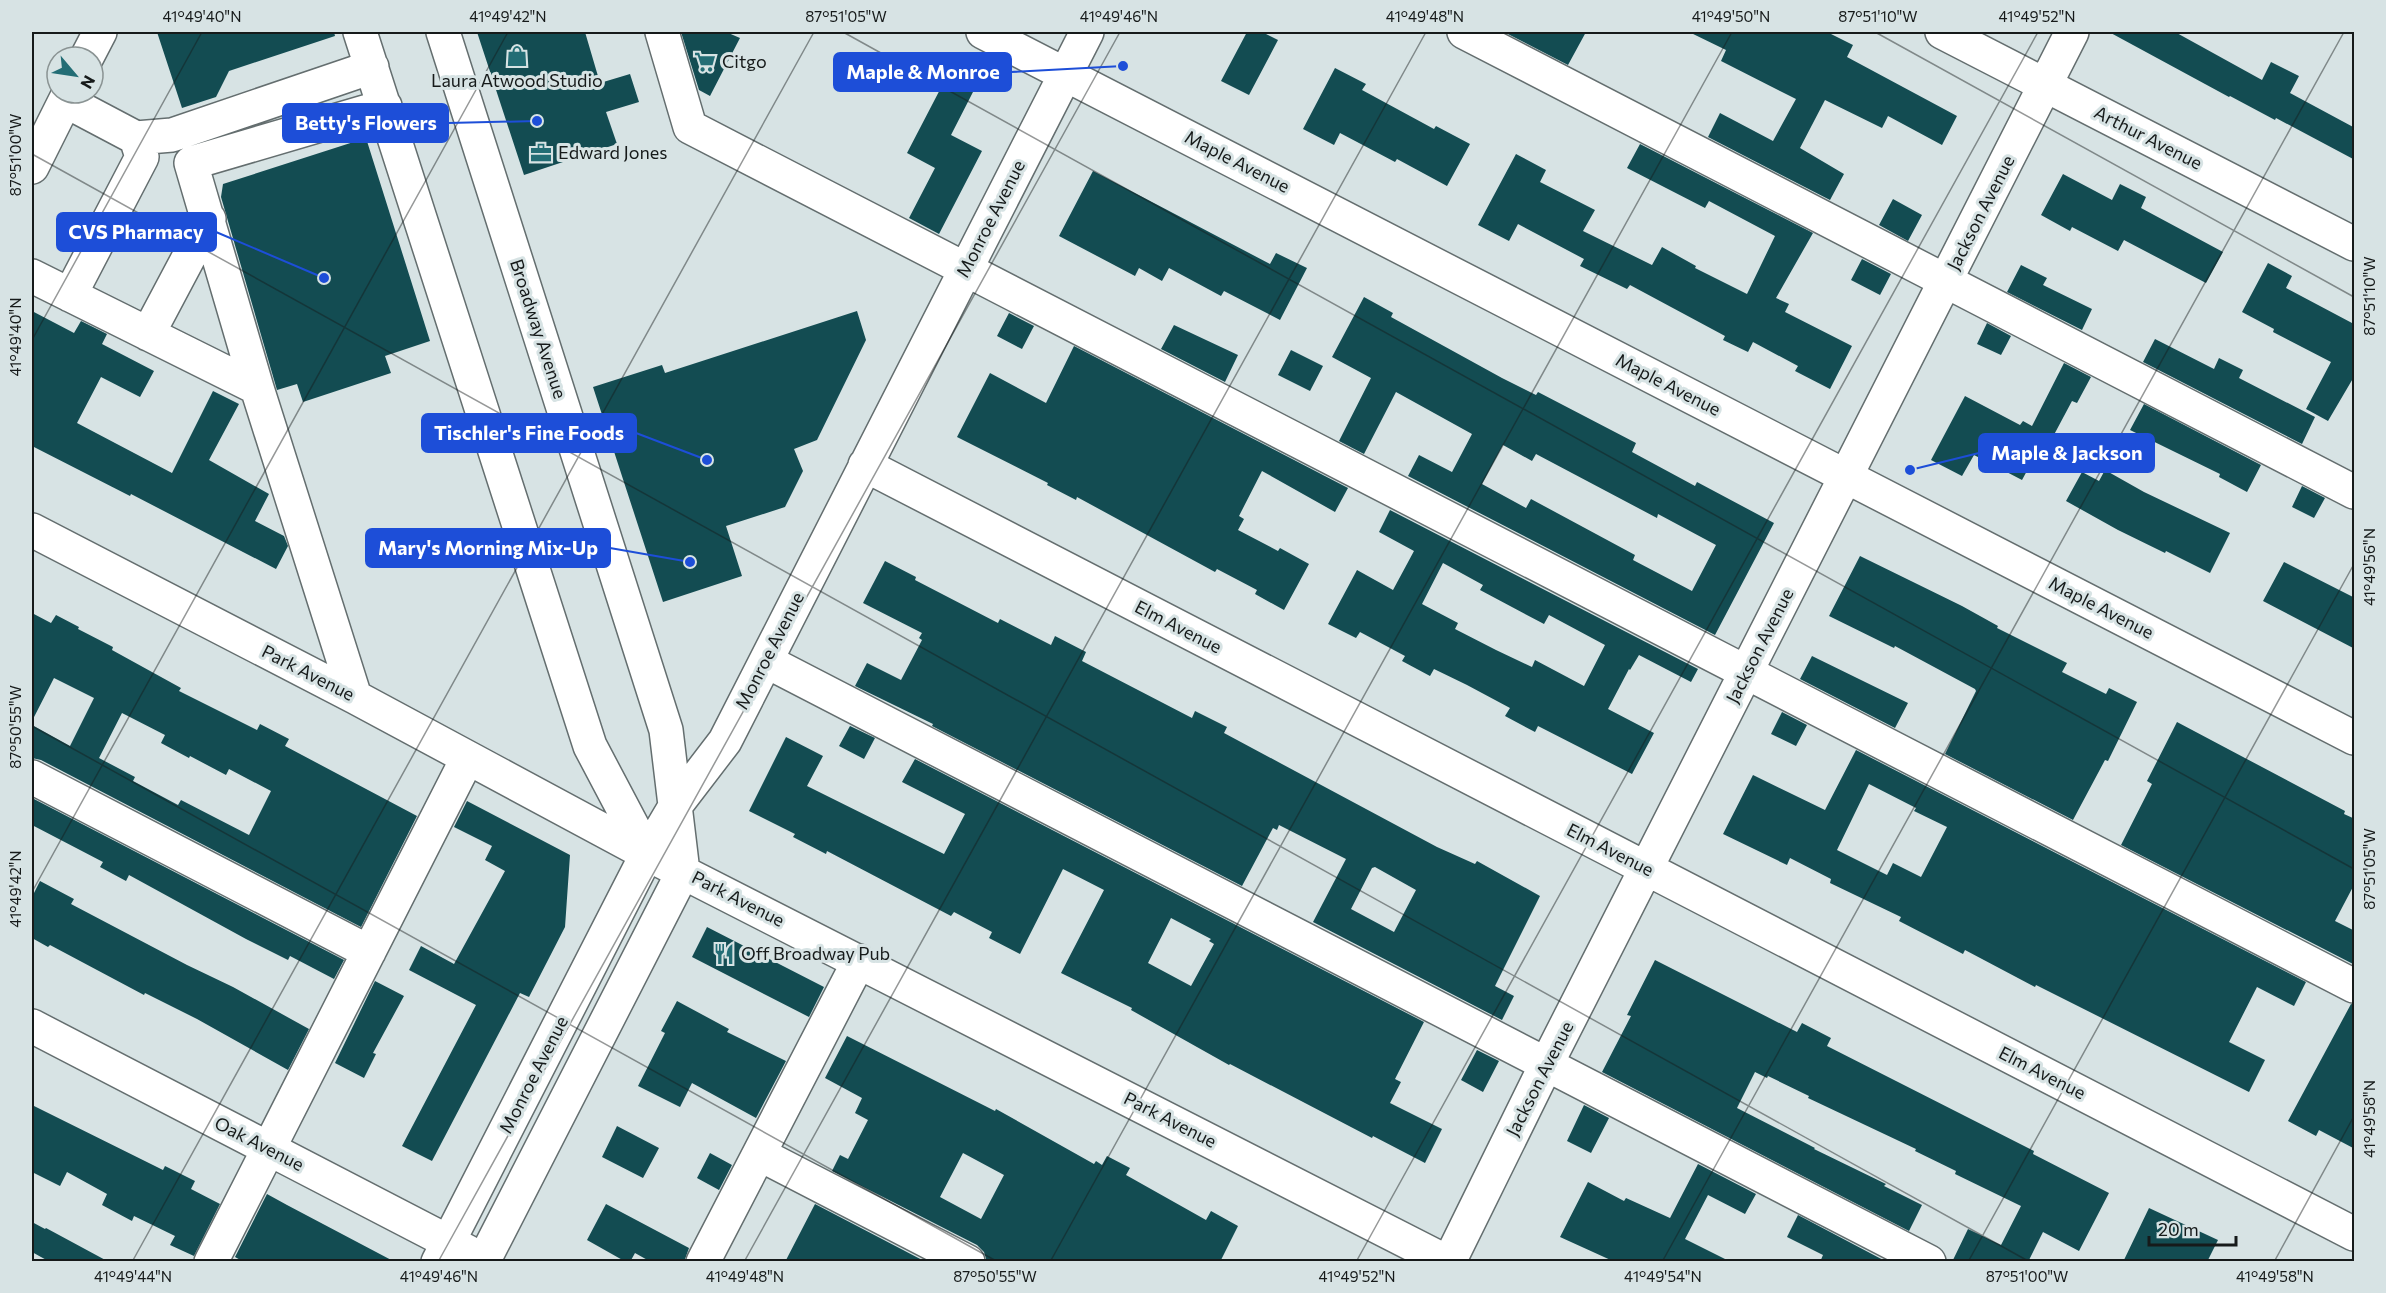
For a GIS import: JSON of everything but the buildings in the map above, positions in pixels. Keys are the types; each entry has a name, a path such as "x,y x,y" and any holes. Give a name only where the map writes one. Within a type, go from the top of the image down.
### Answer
{"street":[{"path":"360,32 590,746 647,854"},
{"name":"Broadway Avenue","path":"443,32 666,730 683,872"},
{"path":"662,32 690,127 2355,986"},
{"name":"Maple Avenue","path":"983,32 2355,738"},
{"name":"Monroe Avenue","path":"443,1252 647,854 676,805 725,741 1087,32"},
{"path":"1464,32 1946,283 2355,492"},
{"name":"Arthur Avenue","path":"1941,32 2355,244"},
{"name":"Jackson Avenue","path":"1448,1262 2072,32"},
{"path":"81,105 136,138 172,135 372,67"},
{"path":"32,167 64,105"},
{"path":"355,698 257,388 191,163 385,106"},
{"path":"70,295 142,157 136,138"},
{"path":"148,334 209,219"},
{"path":"32,276 257,388"},
{"name":"Elm Avenue","path":"865,465 2355,1234"},
{"name":"Park Avenue","path":"32,530 355,698 647,854 1448,1262"},
{"path":"766,661 1929,1262"},
{"path":"211,1262 467,759"},
{"path":"32,777 369,952"},
{"path":"484,1261 683,872"},
{"path":"703,1262 859,961"},
{"name":"Oak Avenue","path":"32,1026 269,1149 443,1252 484,1261"},
{"path":"759,1154 968,1262"}],"place":[{"name":"Laura Atwood Studio","path":"517,56"},
{"name":"Citgo","path":"705,62"},
{"name":"Maple & Monroe","path":"1123,66"},
{"name":"Betty's Flowers","path":"537,121"},
{"name":"Edward Jones","path":"541,153"},
{"name":"CVS Pharmacy","path":"324,278"},
{"name":"Tischler's Fine Foods","path":"707,460"},
{"name":"Maple & Jackson","path":"1910,470"},
{"name":"Mary's Morning Mix-Up","path":"690,562"},
{"name":"Off Broadway Pub","path":"724,954"}]}
